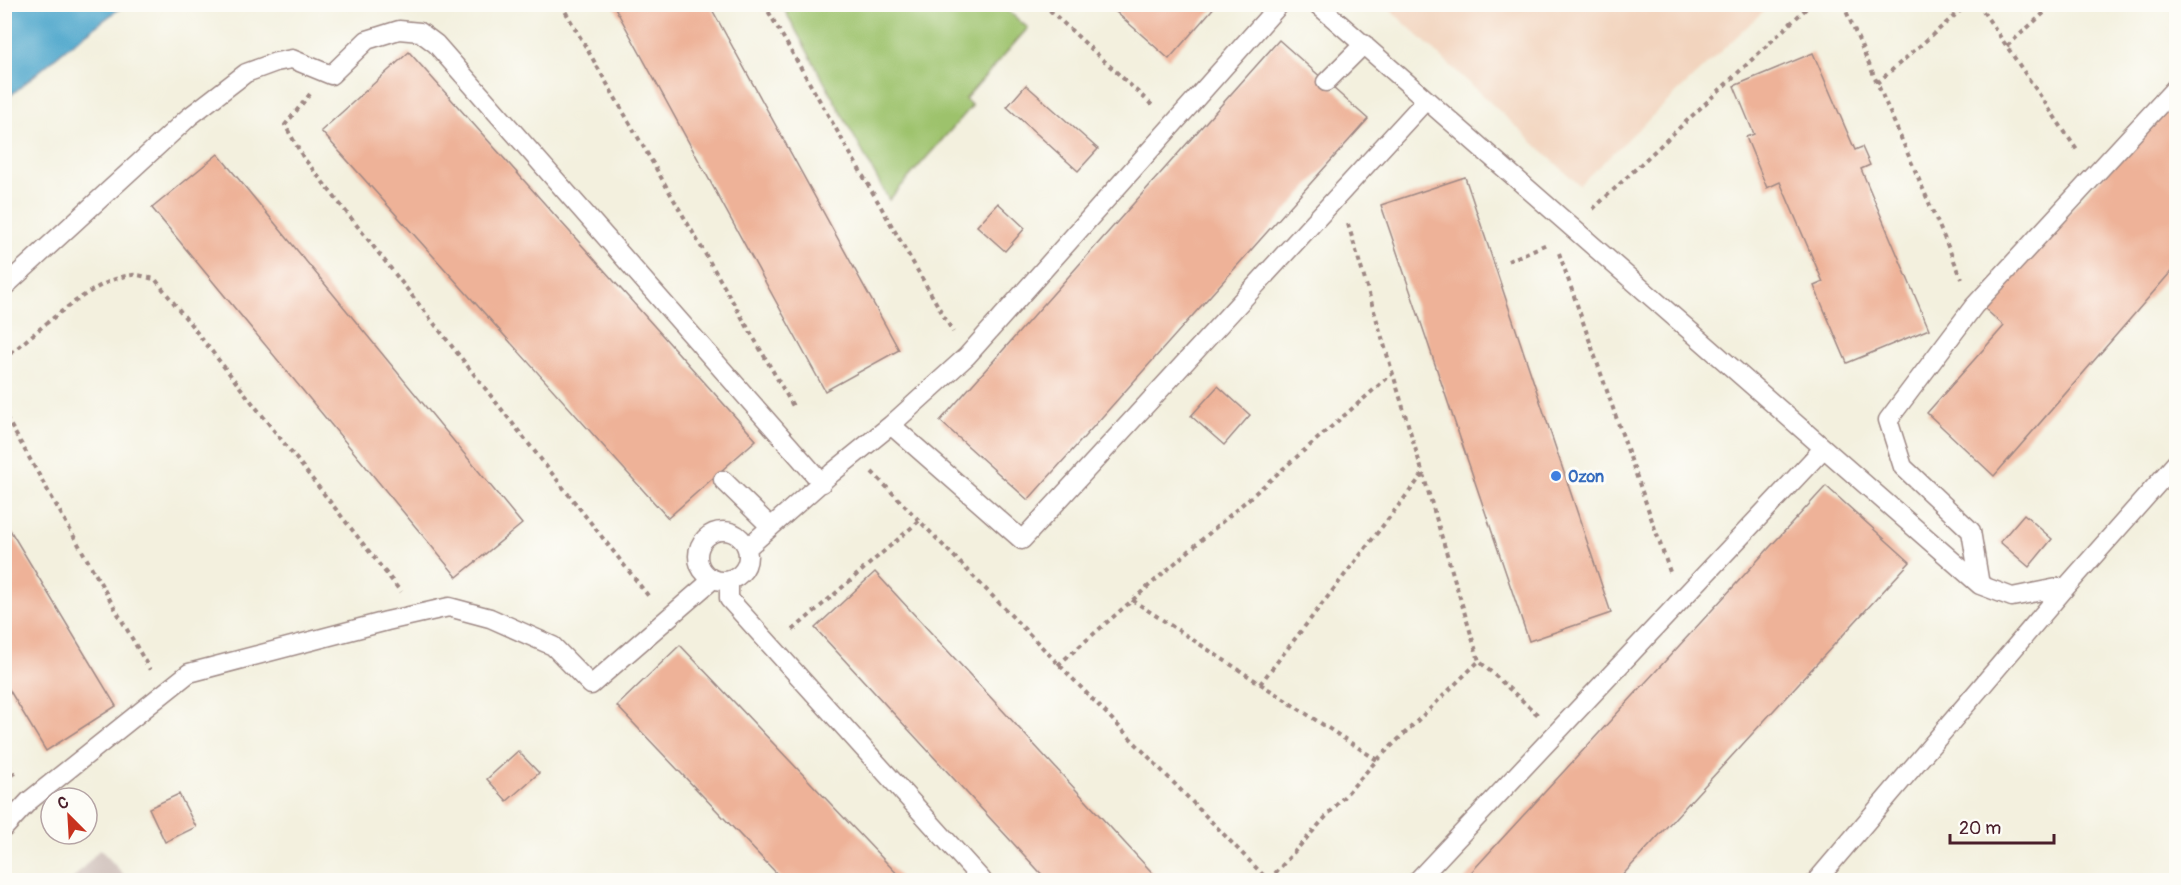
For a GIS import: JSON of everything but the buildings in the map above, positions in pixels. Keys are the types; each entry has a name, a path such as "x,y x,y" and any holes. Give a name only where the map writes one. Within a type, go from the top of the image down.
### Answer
{"lane":[{"path":"747,548 891,425 967,356 1280,4"},
{"path":"1317,4 1980,585 2012,597 2067,585"},
{"path":"4,287 189,117 246,73 292,59 331,75 367,40 399,30 420,32 436,44 822,483"},
{"path":"1326,82 1364,44"},
{"path":"1980,585 1971,531 1903,467 1888,420 1974,306 2176,87"},
{"path":"891,425 1022,540 1426,100"},
{"path":"1418,880 1823,449"},
{"path":"1817,880 2067,585 2176,463"},
{"path":"723,480 771,527"},
{"path":"4,828 29,801 189,673 418,614 449,607 490,618 553,646 591,685 667,619 721,580 743,572 748,556 747,548 743,541 729,532 721,531 706,537 698,552 700,568 721,580 729,599 982,880"}],"path":[{"path":"561,4 796,412"},
{"path":"764,4 967,356"},
{"path":"1043,4 1173,124"},
{"path":"1508,261 1555,241 1572,228 1811,4"},
{"path":"1843,4 1974,306"},
{"path":"1877,83 1968,4"},
{"path":"1978,4 2094,175"},
{"path":"2007,46 2054,4"},
{"path":"331,75 304,100 285,125 303,157 667,619"},
{"path":"1339,195 1479,661 1557,732"},
{"path":"1555,241 1680,601"},
{"path":"4,358 79,298 102,285 133,275 155,279 418,614"},
{"path":"1059,664 1393,373"},
{"path":"4,409 6,417 163,694"},
{"path":"855,454 1269,880 1377,760 1479,661"},
{"path":"1260,684 1423,474"},
{"path":"772,648 919,521"},
{"path":"1132,600 1377,760"}],"shaded area":[{"path":"1385,5 1770,5 1579,185"},
{"path":"100,849 129,880 72,880"}],"green space":[{"path":"782,5 1001,5 1028,28 965,99 972,106 889,200"}],"water":[{"path":"5,4 124,5 68,47 5,100"}],"place":[{"name":"Ozon","path":"1556,476"}]}
